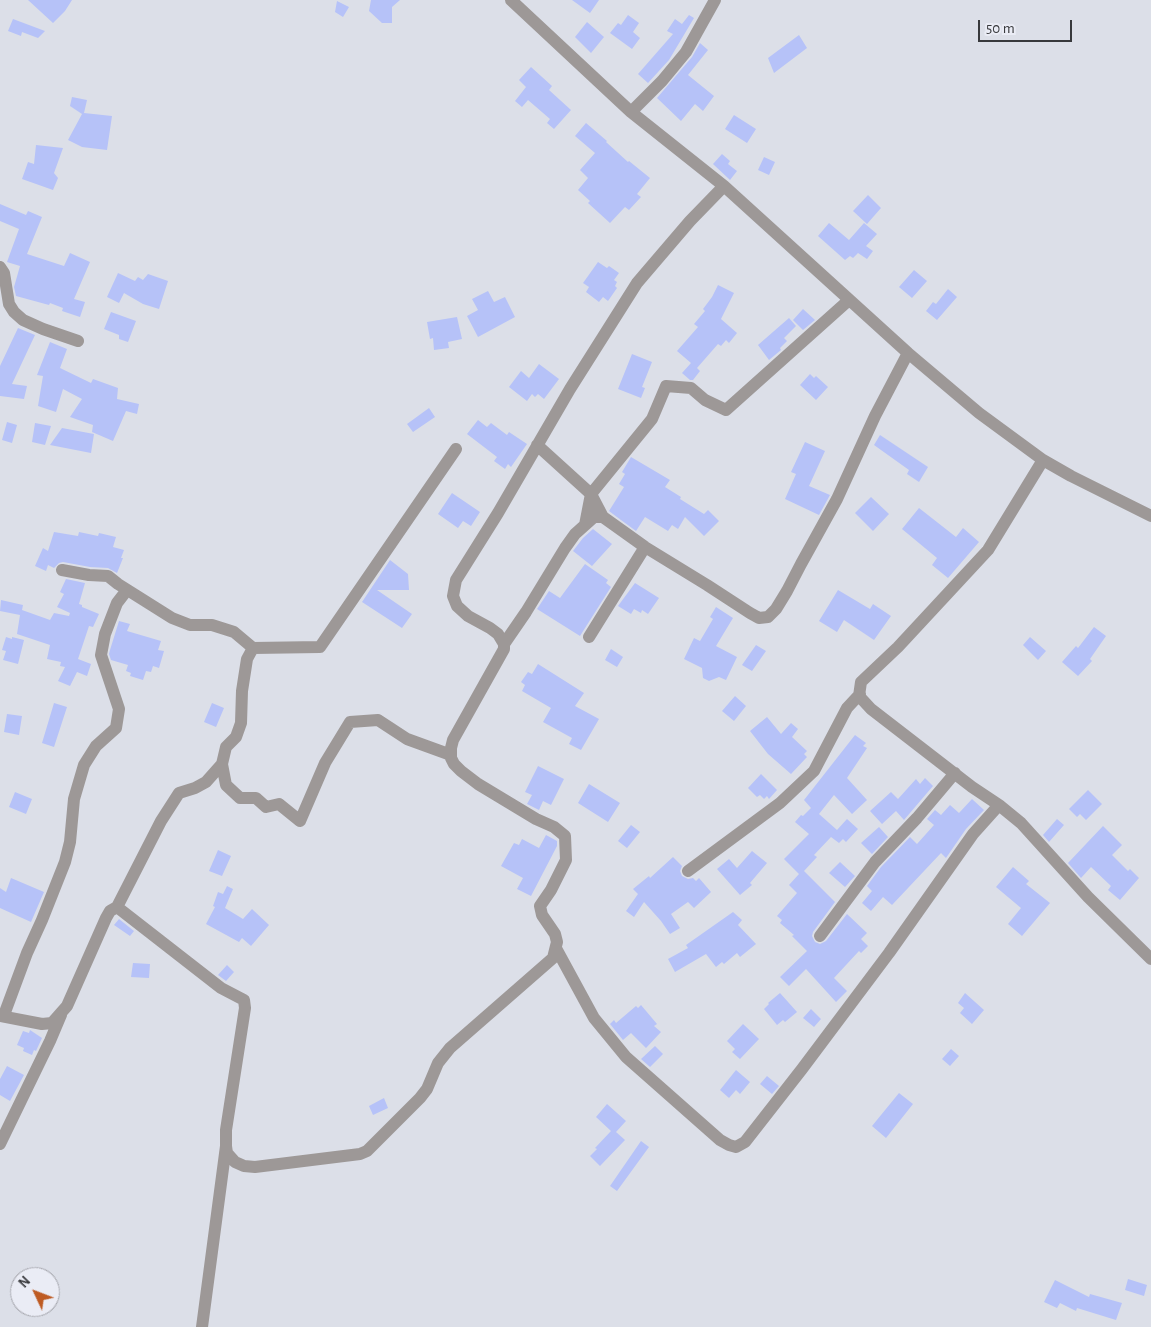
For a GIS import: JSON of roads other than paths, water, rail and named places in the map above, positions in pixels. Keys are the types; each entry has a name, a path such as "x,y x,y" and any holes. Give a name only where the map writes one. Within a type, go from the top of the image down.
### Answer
{"street":[{"path":"511,0 631,112 724,186 908,353 979,413 1043,460 1151,516"},
{"path":"631,112 662,81 686,52 715,0"},
{"path":"504,644 498,634 468,616 457,606 453,596 456,580 498,513 570,389 637,283 690,221 724,186"},
{"path":"0,267 7,281 9,304 14,312 23,320 78,341"},
{"path":"585,525 591,494 652,419 666,386 691,388 705,400 726,410 849,300"},
{"path":"537,445 591,494 603,517 645,547 750,613 760,618 768,617 776,609 787,591 837,499 875,416 908,353"},
{"path":"62,570 108,576 172,618 190,625 212,626 234,632 253,648 320,647 456,449"},
{"path":"1043,460 988,550 898,647 861,682 860,694 863,702 871,709 999,805 1020,823 1088,897 1151,959"},
{"path":"226,1146 227,1153 235,1162 244,1166 255,1167 363,1153 372,1148 420,1098 427,1089 438,1063 450,1048 553,958 557,942 555,934 542,914 540,906 551,890 566,860 565,836 554,827 536,819 478,784 454,764 451,755 453,740 504,649 504,644 565,548 575,534 594,517 603,517"},
{"path":"590,637 645,547"},
{"path":"127,590 117,603 105,634 101,655 119,709 116,728 96,746 84,765 74,799 70,842 65,862 2,1015 42,1024 52,1023 63,1011 74,993 106,918 110,911 117,907 161,821 179,793 206,782 222,764"},
{"path":"253,648 247,659 242,691 241,723 236,737 226,746 222,764 226,785 240,798 256,798 266,808 278,804 300,820 324,763 350,722 378,720 407,739 451,755"},
{"path":"688,871 780,803 814,771 847,708 860,694"},
{"path":"820,936 875,862 917,818 955,773"},
{"path":"556,950 594,1018 626,1057 720,1140 736,1147 744,1142 802,1069 889,952 972,834 999,805"},
{"path":"117,907 221,988 244,1000 244,1016 226,1130 226,1146 202,1327"},
{"path":"0,1144 50,1042 63,1011"}]}
